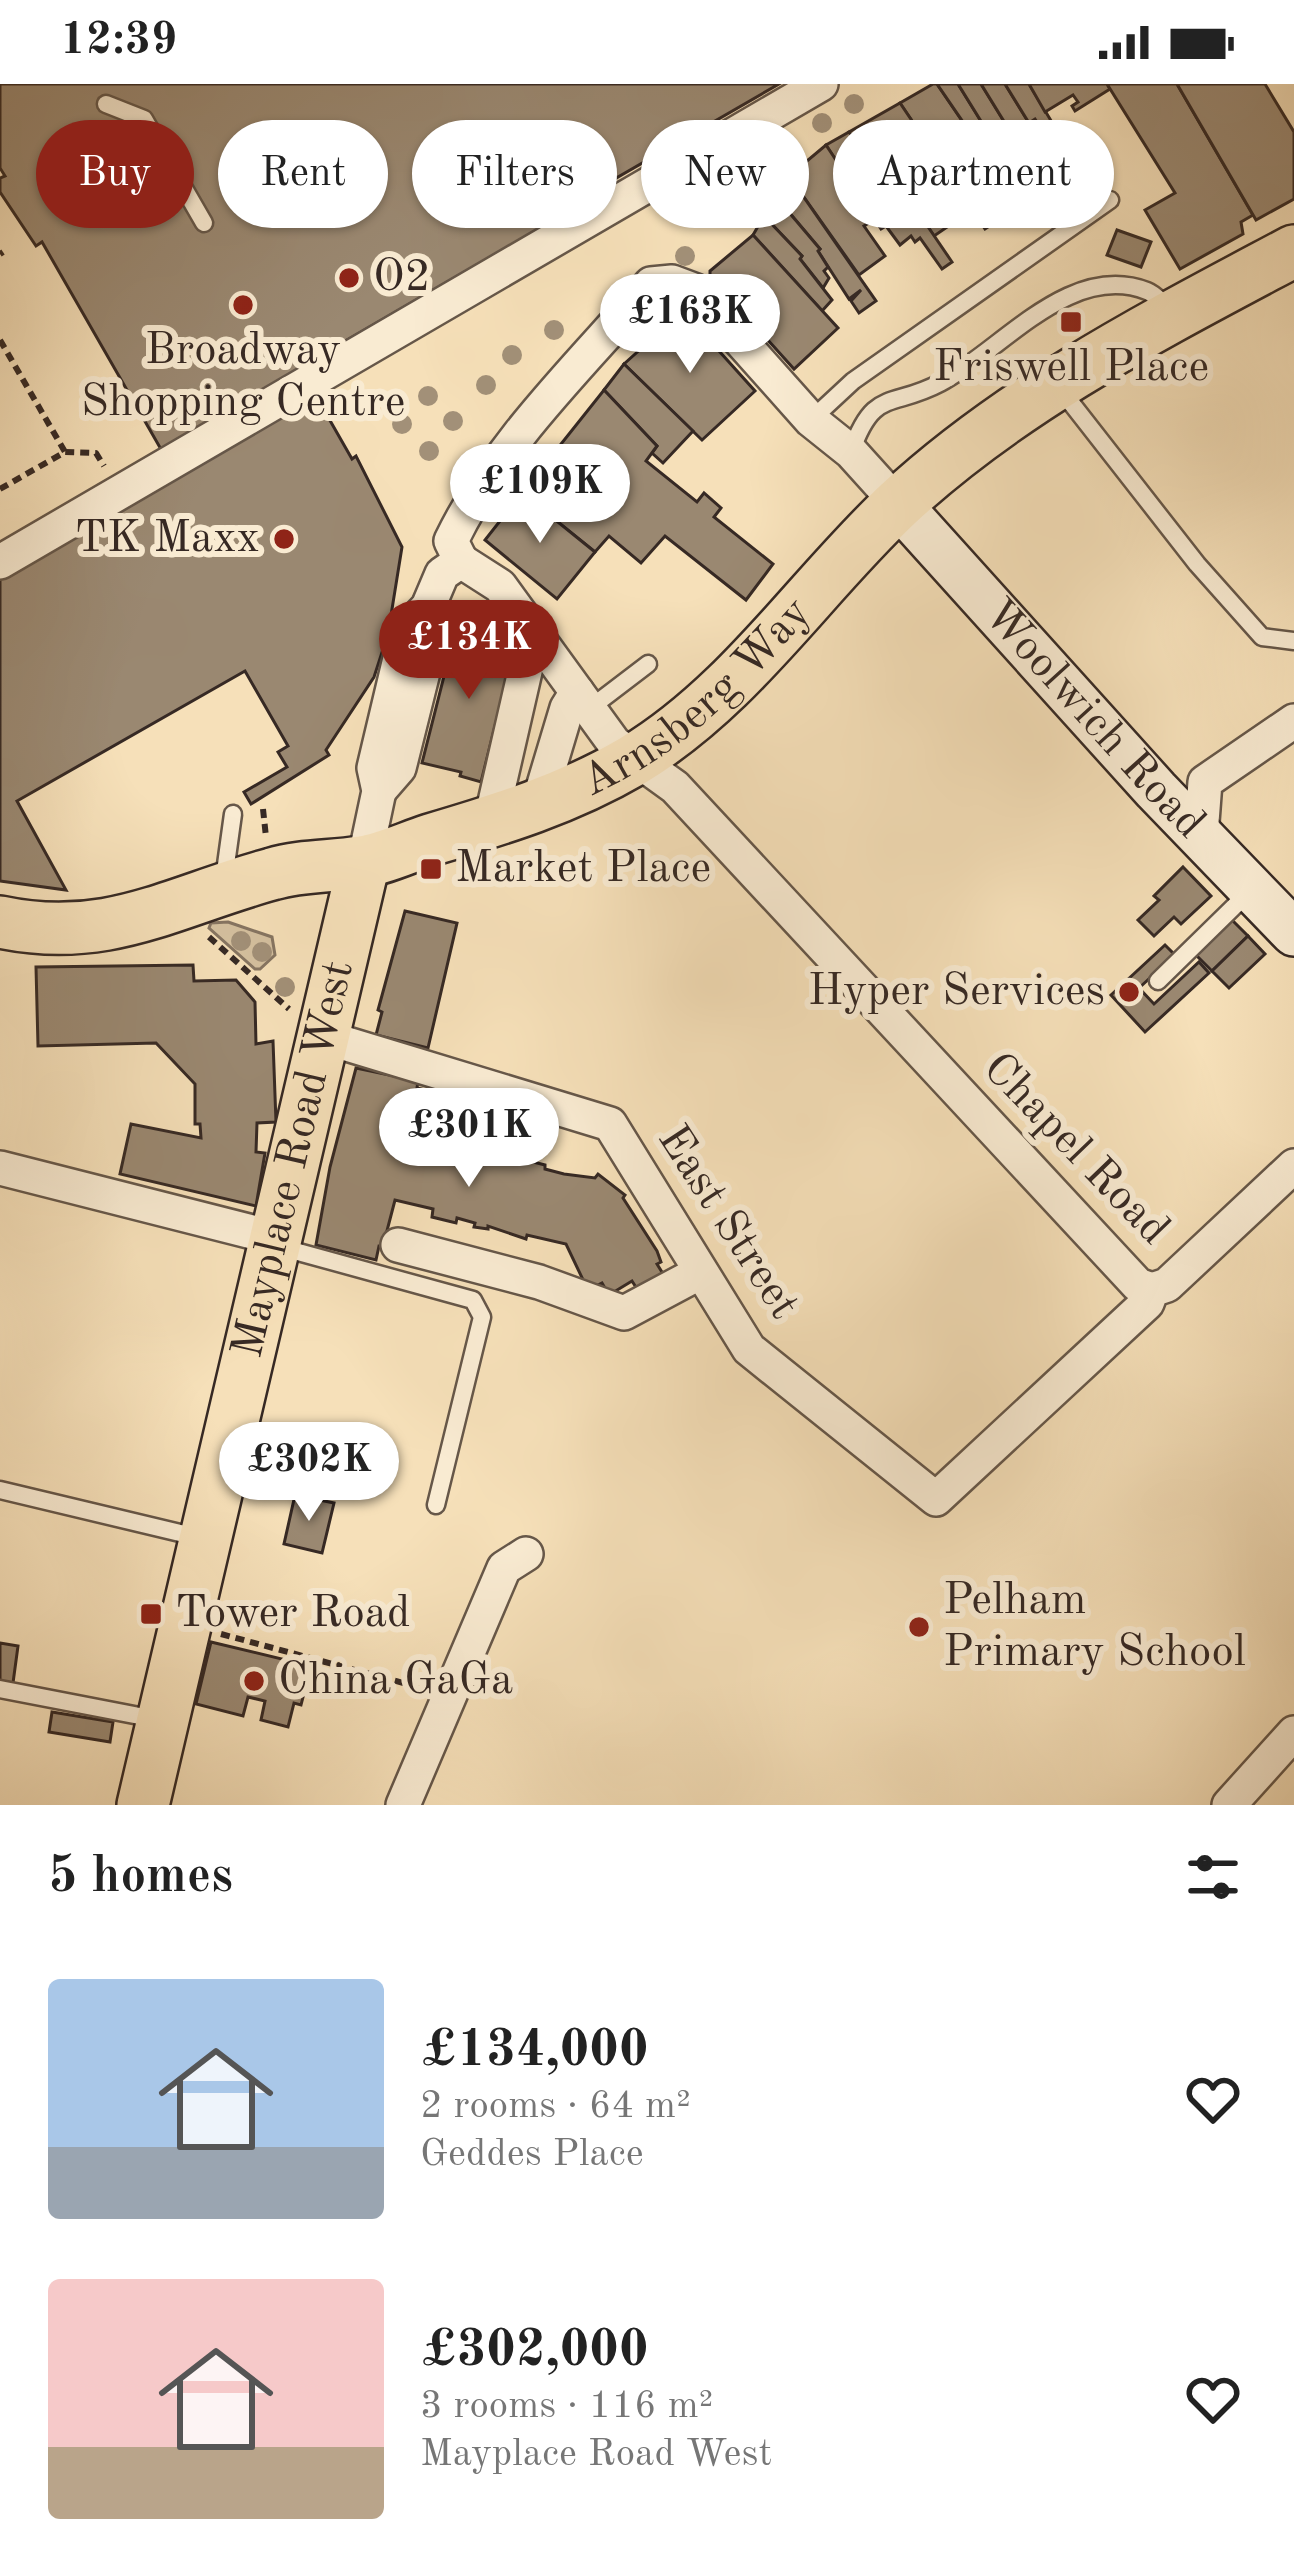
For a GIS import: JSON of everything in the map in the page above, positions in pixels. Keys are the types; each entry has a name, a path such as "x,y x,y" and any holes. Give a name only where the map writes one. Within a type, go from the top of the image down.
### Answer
{"main road":[{"name":"Arnsberg Way","path":"0,922 37,929 131,922 300,866 364,862 514,816 634,759 691,720 749,666 898,504 1016,410 1181,311 1294,251"},
{"name":"Mayplace Road West","path":"143,1805 274,1242 332,1039 364,862"}],"street":[{"path":"0,562 821,84"},
{"path":"364,862 379,791 374,768 407,629 428,607 442,574 461,561 452,541 465,513 539,412 651,284 672,282 696,291 811,420 851,452 898,504"},
{"name":"Woolwich Road","path":"898,504 1156,790 1294,932"},
{"name":"Chapel Road","path":"461,561 500,586 614,743 675,788 1138,1285 1152,1290"},
{"path":"514,816 534,632"},
{"path":"514,816 567,708 583,700"},
{"path":"1156,790 1205,782 1294,721"},
{"path":"1202,835 1205,782"},
{"name":"East Street","path":"332,1039 610,1124 749,1349 936,1499 1147,1303 1152,1290"},
{"path":"1152,1290 1167,1285 1294,1166"},
{"path":"0,1168 274,1242"},
{"path":"398,1245 538,1282 624,1313 699,1274"},
{"path":"403,1805 504,1568 526,1554"},
{"path":"1229,1805 1294,1733"}],"lane":[{"path":"106,104 144,119 204,223"},
{"path":"811,420 853,381 1070,228"},
{"path":"851,452 862,420 886,400 939,384 1062,297 1116,285 1150,291 1167,307 1181,311"},
{"path":"1057,385 1197,564 1262,638 1294,641"},
{"path":"583,700 648,664"},
{"path":"204,895 232,814"},
{"path":"1158,981 1252,890"},
{"path":"274,1242 472,1300 479,1308 482,1317 436,1505"},
{"path":"0,1490 208,1540"},
{"path":"0,1690 162,1720"}],"path":[{"path":"0,342 64,452"},
{"path":"0,342 64,452"},
{"path":"0,488 64,452 96,453"},
{"path":"96,453 102,464"},
{"path":"96,453 109,474"},
{"path":"263,809 268,846"},
{"path":"204,895 205,933 332,1039"},
{"path":"186,1624 449,1696"}],"shaded area":[{"path":"228,922 272,937 275,955 255,969 209,928 211,923"}],"building":[{"name":"Broadway Shopping Centre","path":"0,84 779,84 717,120 641,120 641,164 617,178 617,120 412,120 412,228 541,228 304,365 307,370 162,451 42,242 36,246 0,192 0,178 5,176 0,168"},
{"path":"937,84 961,120 911,120 900,103"},
{"path":"937,84 958,84 980,120 962,120"},
{"path":"958,84 981,84 1003,120 980,120"},
{"path":"981,84 1005,84 1027,120 1003,120"},
{"path":"1005,84 1029,84 1051,120 1027,120"},
{"path":"1029,84 1107,84 1110,89 1075,111 1072,106 1078,102 1073,95 1045,112"},
{"path":"1107,84 1177,84 1253,215 1241,222 1243,234 1180,269 1145,210 1175,193"},
{"path":"1177,84 1265,84 1294,132 1294,199 1256,220"},
{"path":"900,103 911,120 870,120"},
{"path":"826,145 833,156 833,228 865,228 885,256 859,275 809,204 809,159"},
{"path":"809,205 876,301 859,313 851,301 861,290 849,299 802,228 809,228"},
{"path":"757,228 775,228 802,256 832,300 822,311 753,235"},
{"path":"775,228 802,228 820,249 829,278 823,288"},
{"path":"887,228 929,228 952,262 942,269 920,238 915,242 911,236 900,245"},
{"path":"1117,230 1151,242 1141,267 1107,255"},
{"path":"753,235 838,328 794,369 710,276 710,271"},
{"path":"683,311 755,391 702,440 624,364"},
{"path":"624,364 693,431 663,463 652,453 657,446 604,390"},
{"path":"604,390 657,446 646,461 697,502 704,493 721,508 714,517 773,564 746,600 665,536 641,563 609,536 595,552 522,493"},
{"path":"316,396 352,459 356,456 402,547 388,634 374,677 326,750 329,755 251,804 244,792 287,767 278,752 288,746 245,671 17,801 66,890 0,881 0,550"},
{"path":"522,493 595,552 557,599 485,540"},
{"path":"479,618 489,636 493,631 505,644 515,646 481,782 422,763 455,633"},
{"path":"1183,867 1211,896 1181,924 1174,917 1154,936 1138,920"},
{"path":"405,911 457,923 428,1048 376,1035 382,1012 378,1010"},
{"path":"1232,920 1248,936 1212,971 1196,955"},
{"path":"1248,936 1265,954 1229,988 1212,971"},
{"name":"Hyper Services","path":"1165,945 1175,955 1139,988 1154,1004 1199,962 1209,973 1145,1032 1111,995"},
{"path":"193,965 194,981 236,980 255,1002 256,1044 273,1041 276,1122 257,1123 256,1152 265,1153 256,1206 120,1174 131,1124 201,1138 200,1124 195,1124 195,1084 156,1043 38,1046 36,967"},
{"path":"356,1068 418,1081 417,1088 430,1091 424,1116 415,1114 409,1138 479,1148 564,1174 595,1178 598,1174 625,1195 657,1251 661,1262 657,1264 665,1277 639,1292 632,1281 609,1295 602,1283 592,1288 585,1284 566,1244 474,1227 475,1223 457,1218 456,1223 432,1217 433,1209 395,1200 376,1260 316,1245"},
{"path":"295,1495 334,1503 322,1553 284,1544"},
{"name":"China GaGa","path":"211,1642 311,1666 301,1705 294,1703 288,1727 261,1720 265,1701 248,1697 243,1716 196,1704"},
{"path":"0,1643 18,1646 13,1683 0,1681"},
{"path":"52,1712 113,1722 110,1742 49,1732"}],"place":[{"name":"O2","path":"349,278"},
{"name":"Broadway Shopping Centre","path":"243,305"},
{"name":"Friswell Place","path":"1071,322"},
{"name":"TK Maxx","path":"284,539"},
{"name":"Market Place","path":"431,869"},
{"name":"Hyper Services","path":"1129,992"},
{"name":"Tower Road","path":"151,1614"},
{"name":"Pelham Primary School","path":"919,1627"},
{"name":"China GaGa","path":"254,1681"}]}
